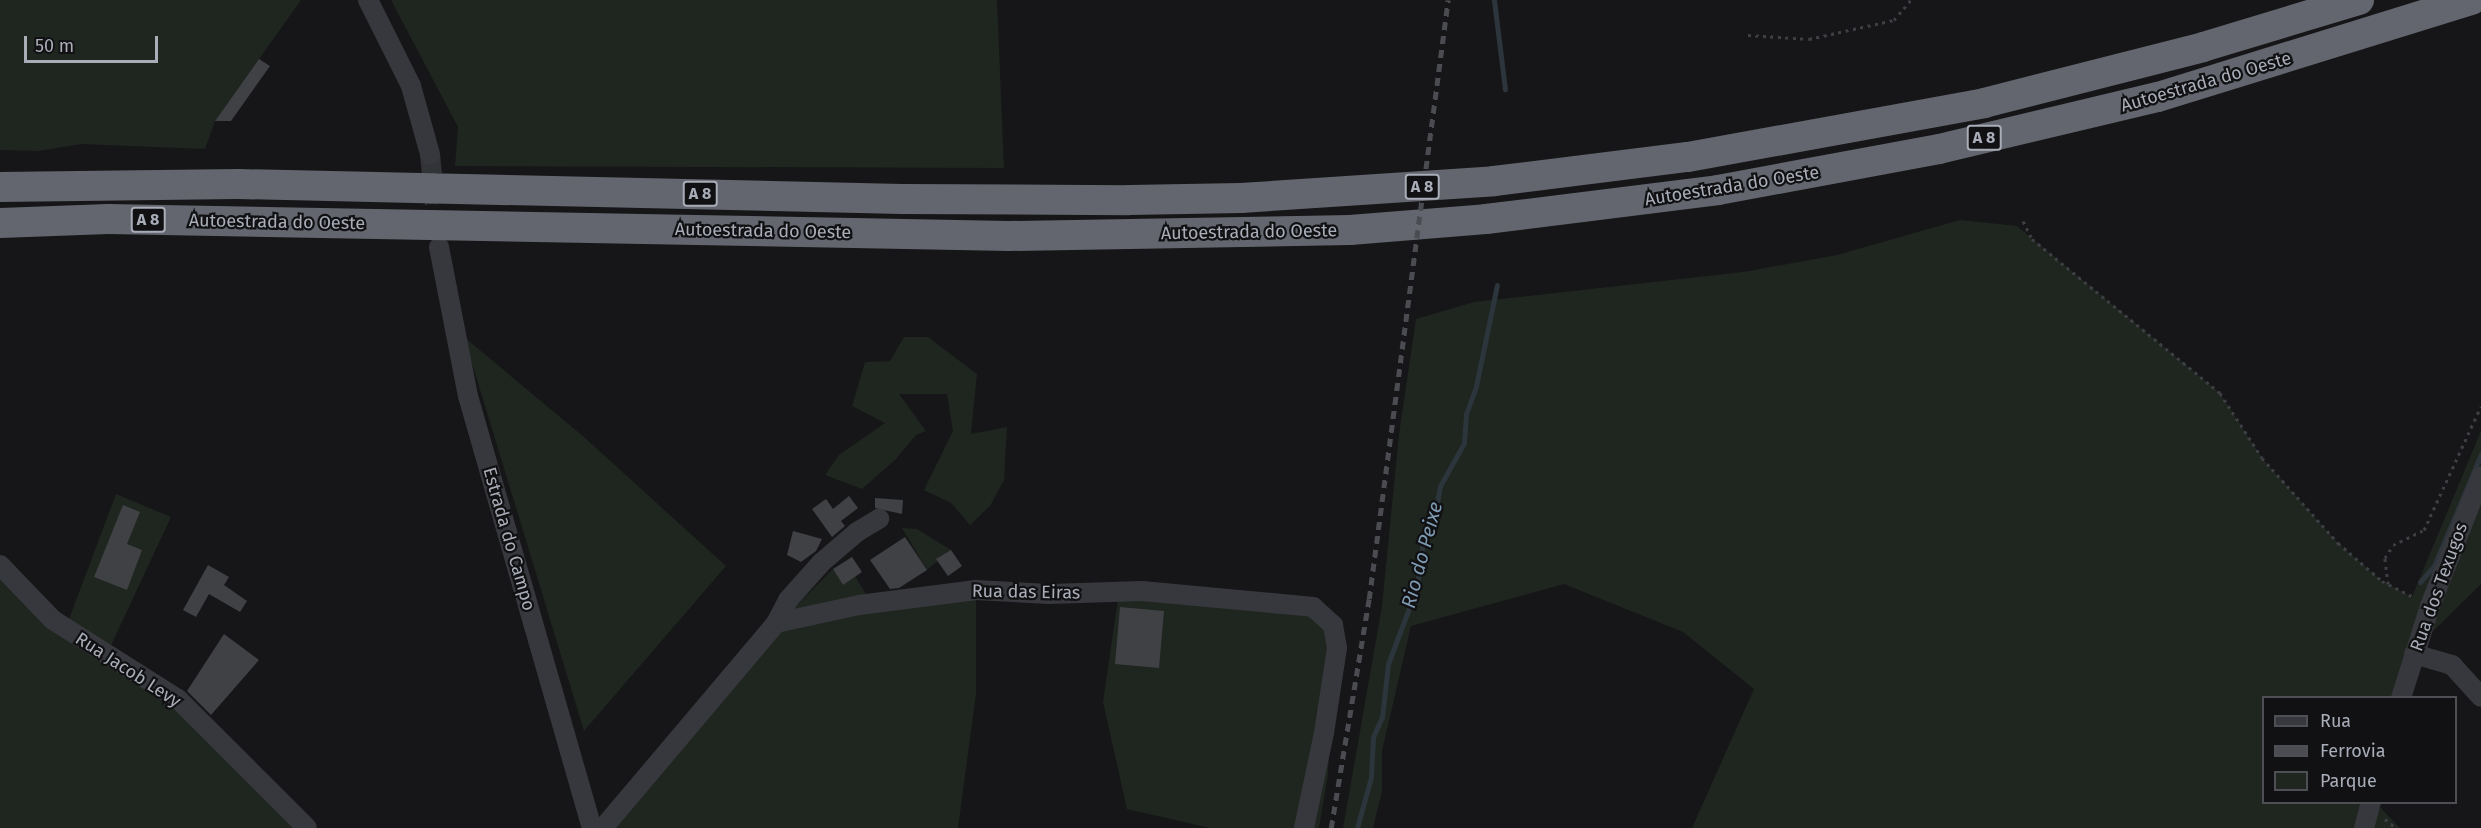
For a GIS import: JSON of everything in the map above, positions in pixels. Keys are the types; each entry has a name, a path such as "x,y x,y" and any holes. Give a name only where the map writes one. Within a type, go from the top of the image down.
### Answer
{"highway":[{"name":"Autoestrada do Oeste","path":"0,187 227,184 1039,200 1241,198 1349,193 1494,181 1700,155 1984,103 2203,47 2359,0"},
{"name":"Autoestrada do Oeste","path":"0,223 120,219 1009,236 1350,230 1486,219 1718,190 1939,148 2158,97 2470,0"}],"street":[{"path":"368,0 411,86 430,154"},
{"name":"Estrada do Campo","path":"439,247 468,396 592,828"},
{"name":"Rua dos Texugos","path":"2402,696 2430,606 2481,477"},
{"path":"603,828 776,623 788,600 822,562 857,532 879,519"},
{"name":"Rua Jacob Levy","path":"0,565 53,620 178,699 307,828"},
{"name":"Rua das Eiras","path":"776,623 859,606 976,590 1049,594 1142,591 1313,607 1333,625 1337,648 1324,733 1304,828"},
{"path":"2414,654 2451,665 2481,697"},
{"path":"2364,828 2370,804"}],"path":[{"path":"1748,35 1809,39 1894,20 1911,0"},
{"path":"2024,221 2032,239 2220,393 2262,458 2338,543 2388,584 2430,606"},
{"path":"2388,584 2385,558 2393,545 2424,530 2481,405"}],"green space":[{"path":"0,0 301,0 215,121 205,149 82,144 38,151 0,150"},
{"path":"391,0 997,0 1004,168 455,166 458,127"},
{"path":"1960,220 2017,226 2220,393 2262,458 2338,543 2382,581 2412,597 2481,431 2481,584 2416,648 2401,696 2262,696 2262,804 2377,804 2400,828 1692,828 1754,689 1683,632 1564,584 1411,626 1382,751 1382,791 1373,828 1343,828 1382,606 1399,434 1416,319 1474,302 1743,272 1837,255"},
{"path":"464,337 584,437 726,566 584,731"},
{"path":"904,337 928,337 977,374 971,434 1007,427 1004,480 990,506 970,525 951,503 924,490 953,431 947,394 899,394 926,431 916,435 895,460 862,489 825,475 839,455 885,423 852,406 865,362 890,361"},
{"path":"116,494 171,517 107,654 66,627"},
{"path":"902,528 917,529 951,550 927,570"},
{"path":"0,565 30,599 164,688 307,828 0,828"},
{"path":"833,569 843,585 855,576 867,596 791,611"},
{"path":"976,590 976,694 958,828 609,828 776,623"},
{"path":"1119,592 1290,604 1333,625 1328,774 1319,828 1210,828 1127,809 1103,702"}],"building":[{"path":"259,59 270,66 231,121 215,121"},
{"path":"849,496 858,508 841,521 845,526 832,537 812,509 826,499 833,509"},
{"path":"875,498 903,500 902,514 875,508"},
{"path":"123,505 140,512 127,544 142,550 127,590 94,577"},
{"path":"793,531 822,539 816,551 801,562 787,555"},
{"path":"905,537 927,570 899,588 890,589 870,560"},
{"path":"951,550 962,566 948,576 936,559"},
{"path":"852,557 862,572 843,585 833,569"},
{"path":"208,565 229,577 224,585 247,601 240,612 209,594 196,617 183,610"},
{"path":"1120,607 1164,611 1159,668 1115,664"},
{"path":"224,634 259,660 211,715 187,691"}],"waterway":[{"path":"1494,0 1505,89"},
{"name":"Rio do Peixe","path":"1357,828 1371,777 1373,737 1382,717 1388,664 1417,587 1423,541 1435,514 1440,486 1464,443 1466,414 1476,386 1497,285"},
{"path":"2420,582 2434,566 2481,454"}],"tunnel":[{"path":"430,154 438,235"}],"railway":[{"path":"1331,828 1369,599 1448,0"}]}
